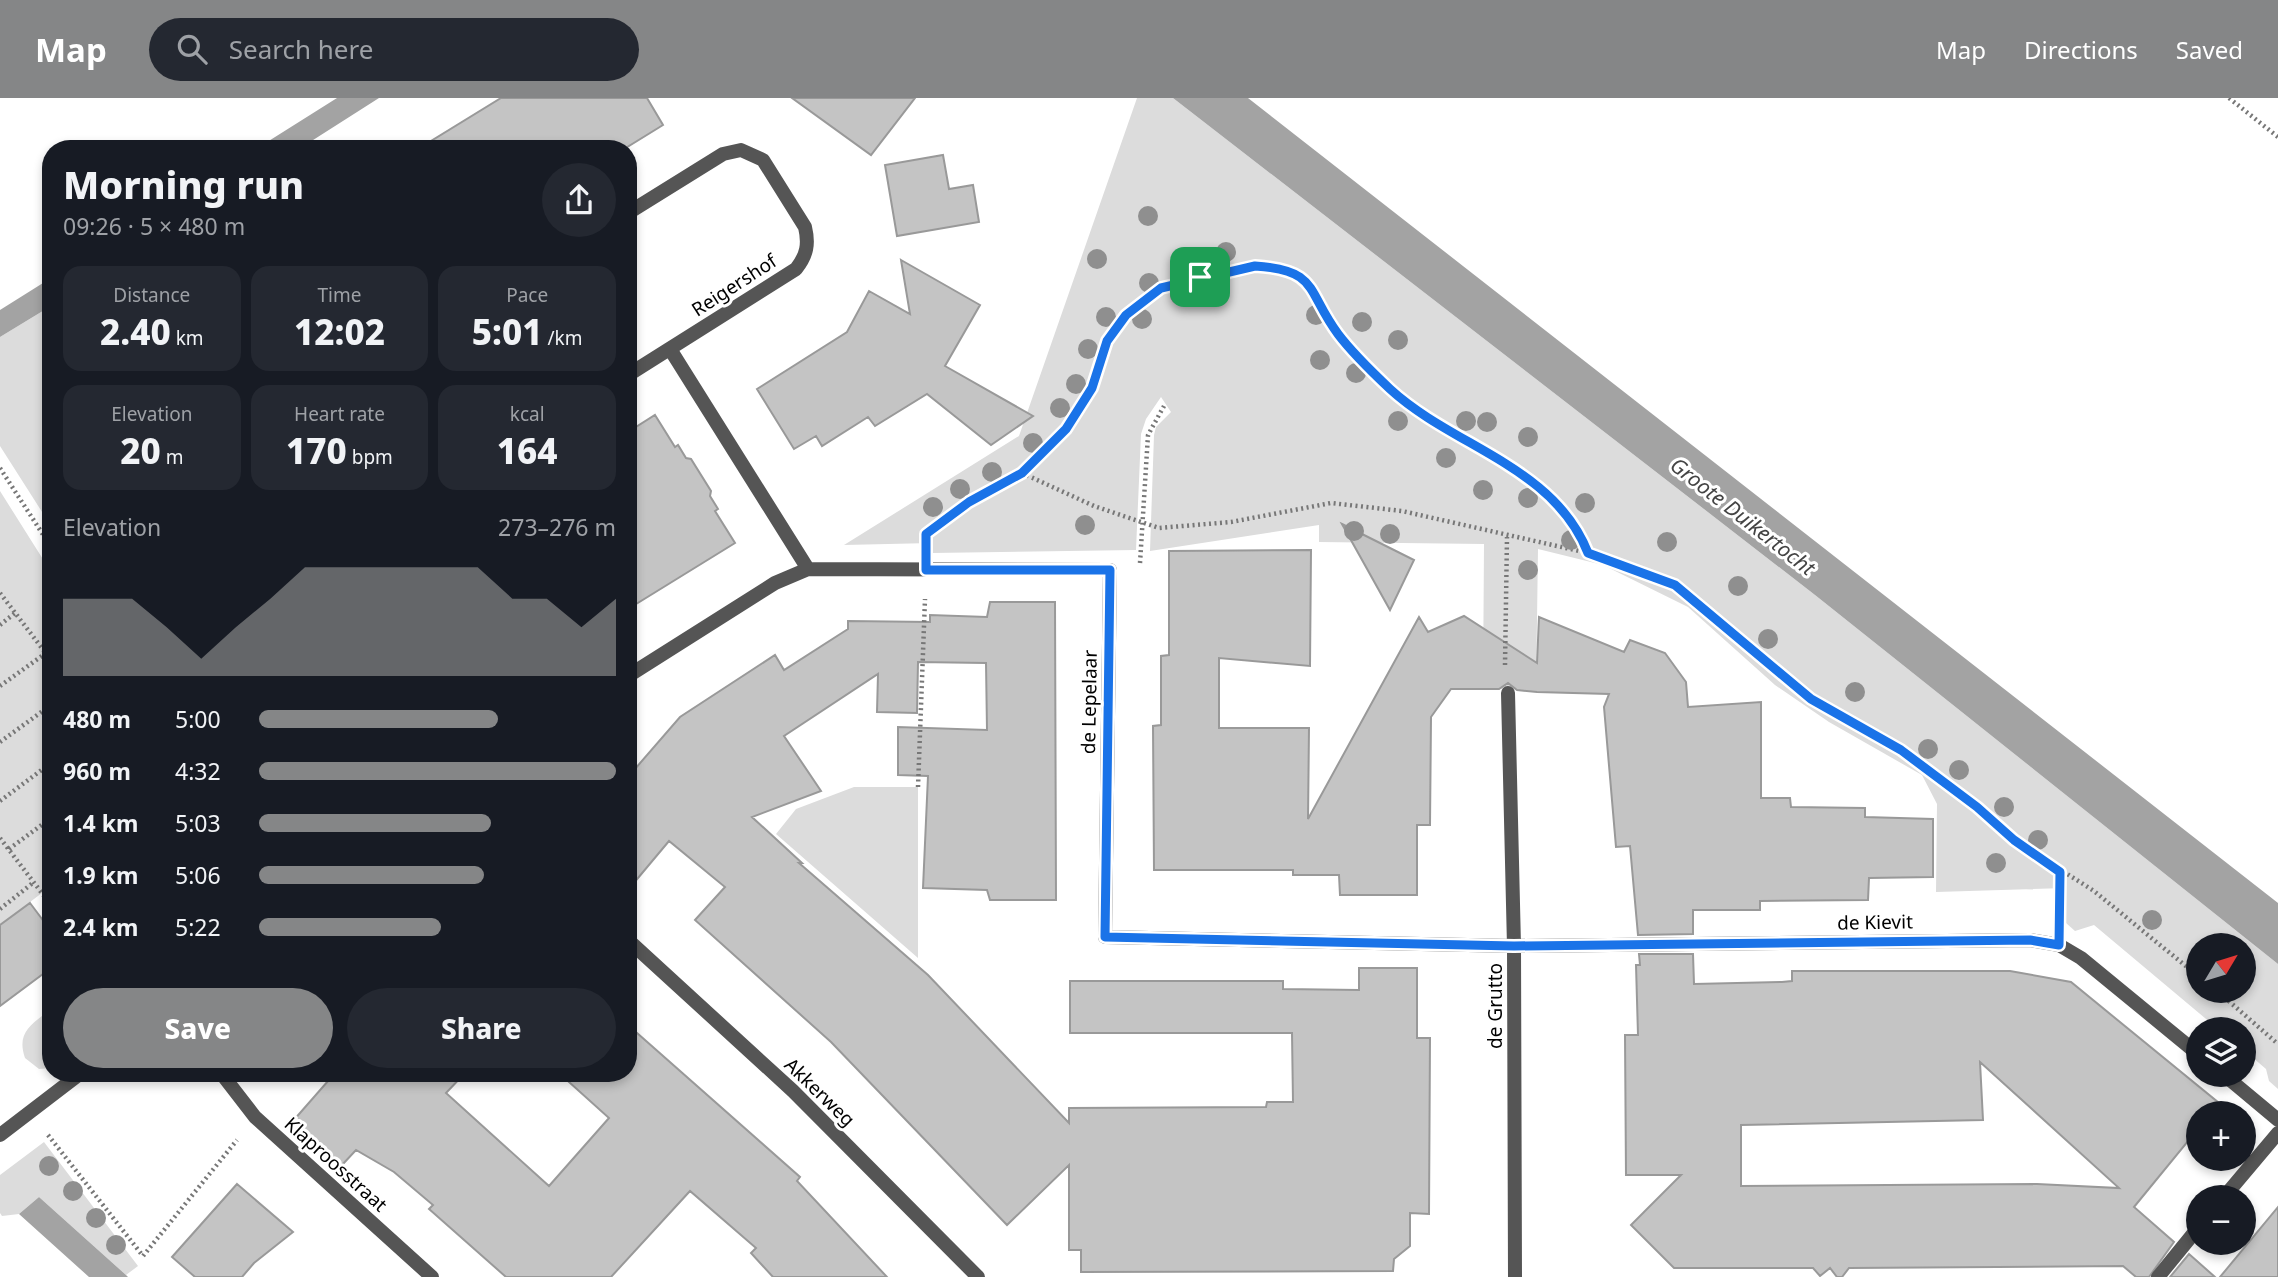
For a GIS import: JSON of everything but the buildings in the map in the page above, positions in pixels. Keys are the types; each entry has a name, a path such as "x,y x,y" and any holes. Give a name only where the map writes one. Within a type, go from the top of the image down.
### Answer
{"street":[{"name":"Reigershof","path":"637,207 723,154 741,150 763,160 805,227 807,249 796,269 637,369"},
{"path":"670,349 808,569"},
{"name":"de Lepelaar","path":"637,670 775,583 808,569 1110,570 1105,937 1514,946"},
{"name":"de Grutto","path":"1508,693 1514,946 1515,1277"},
{"name":"de Kievit","path":"1514,946 2030,940 2059,945 2081,958 2186,1044"},
{"name":"Akkerweg","path":"637,948 793,1091 978,1277"},
{"path":"0,1135 69,1082"},
{"name":"Klaproosstraat","path":"228,1082 255,1117 432,1277"},
{"path":"2239,1087 2278,1120"},
{"path":"2234,1185 2278,1133"},
{"path":"2158,1277 2186,1243"}],"path":[{"path":"2229,98 2278,137"},
{"path":"918,787 926,534 969,502 1022,473 1079,412 1092,388 1107,341 1126,315 1161,288 1255,266 1284,268 1303,277 1311,286 1338,334 1391,390 1438,425 1530,478 1580,532 1588,553"},
{"path":"0,468 42,533"},
{"path":"1022,473 1094,506 1159,528 1231,522 1331,503 1402,511 1507,537 1588,553 1675,585 1811,699 1901,750 1977,807 2014,840 2060,872 2094,891 2186,966"},
{"path":"1507,537 1505,682 1508,693"},
{"path":"0,593 42,648"},
{"path":"0,625 15,613"},
{"path":"0,686 42,656"},
{"path":"0,742 42,712"},
{"path":"0,801 42,770"},
{"path":"9,849 42,825"},
{"path":"0,838 42,893"},
{"path":"2059,945 2060,872"},
{"path":"0,909 34,883"},
{"path":"2231,1003 2278,1044"},
{"path":"30,1112 143,1256 255,1117"}],"shaded area":[{"path":"1137,98 1173,98 1815,595 2239,933 2186,933 2186,1002 2094,925 2075,931 2066,923 2066,888 1936,892 1937,804 1922,775 1829,722 1775,685 1688,607 1603,565 1538,549 1536,690 1483,688 1484,544 1319,542 1319,525 1150,551 1154,435 1156,427 1171,412 1161,397 1146,419 1141,434 1136,550 932,553 932,543 844,545 1019,436"},
{"path":"42,311 42,512 0,446 0,337"},
{"path":"0,491 42,558 42,893 0,925"},
{"path":"854,787 918,787 918,958 776,834 796,809"},
{"path":"2256,946 2278,964 2278,1089 2269,1081 2266,1069 2256,1060 2256,1017 2204,1017 2187,1003 2256,1003"},
{"path":"42,1016 42,1069 39,1069 25,1058 23,1049 24,1035"},
{"path":"44,1142 138,1266 126,1275 39,1197 19,1214 2,1216 0,1213 0,1175"}],"water":[{"path":"337,98 379,98 313,140 270,140"},
{"name":"Groote Duikertocht","path":"1173,98 1248,98 2278,903 2278,964 2256,946 2256,933 2239,933 1815,595"},
{"path":"42,284 42,311 0,337 0,310"},
{"path":"39,1197 128,1277 89,1277 19,1214"}],"route":[{"path":"1255,266 1284,268 1303,277 1311,286 1338,334 1391,390 1438,425 1530,478 1580,532 1588,553 1623,563 1675,585 1811,699 1901,750 1977,807 2014,840 2060,872 2059,945 2030,940 1514,946 1105,937 1110,570 926,570 926,534 969,502 1022,473 1066,429 1092,388 1107,341 1126,315 1161,288 1200,277 1255,266"}]}
